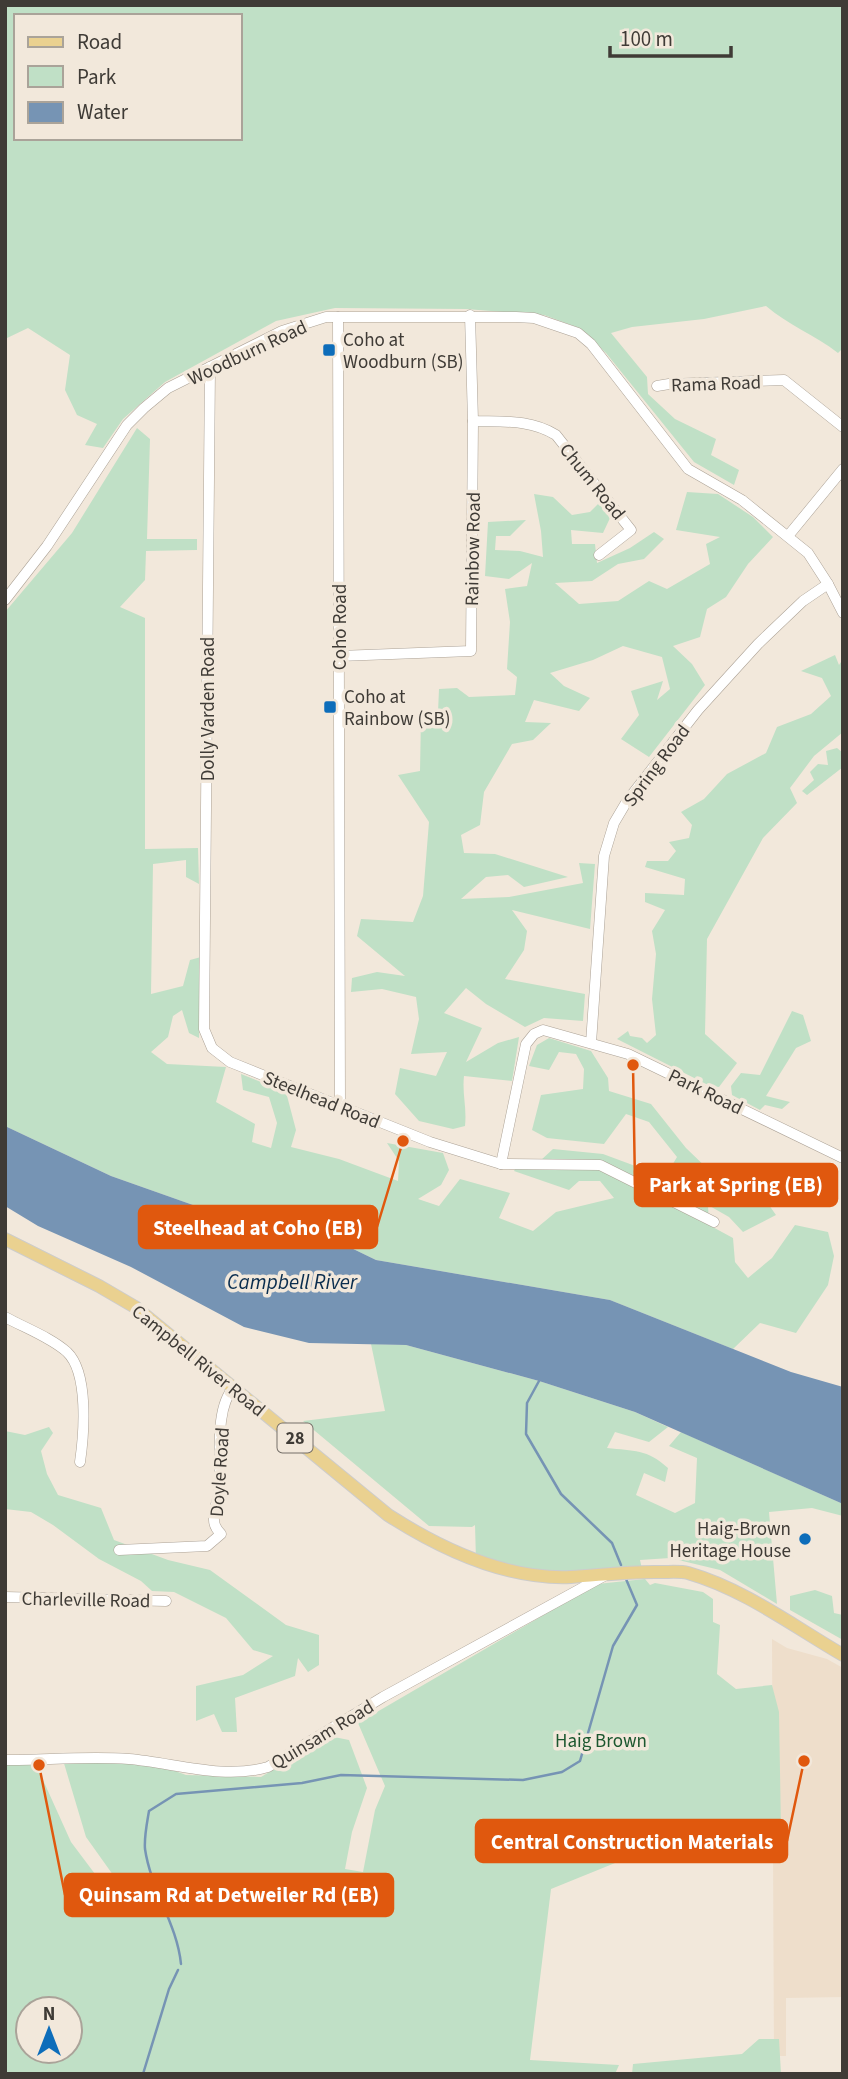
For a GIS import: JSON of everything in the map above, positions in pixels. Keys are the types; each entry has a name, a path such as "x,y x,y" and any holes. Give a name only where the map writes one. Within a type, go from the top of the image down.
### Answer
{"main road":[{"name":"Campbell River Road","path":"5,1239 135,1307 388,1515 426,1539 476,1561 520,1572 567,1577 629,1571 685,1572 736,1591 843,1655"}],"street":[{"name":"Woodburn Road","path":"5,600 47,545 127,425 168,388 282,331 326,317 470,315 534,318 578,333 591,344 688,469 742,500 808,553 843,613"},
{"name":"Rainbow Road","path":"339,656 471,651 473,421 470,315"},
{"name":"Coho Road","path":"338,317 340,1106"},
{"name":"Dolly Varden Road","path":"210,368 204,1029 212,1048"},
{"name":"Rama Road","path":"657,386 784,380 843,427"},
{"name":"Chum Road","path":"473,421 527,422 556,435 631,530 599,555"},
{"path":"788,536 843,469"},
{"name":"Spring Road","path":"591,1043 604,856 614,824 627,801 707,701 803,601 828,584"},
{"name":"Park Road","path":"501,1164 526,1044 534,1034 543,1030 628,1054 843,1158"},
{"name":"Steelhead Road","path":"212,1048 230,1062 430,1142 501,1164 600,1165 714,1222"},
{"path":"5,1317 59,1346 69,1354 76,1365 81,1382 84,1437 80,1462"},
{"name":"Doyle Road","path":"119,1550 207,1546 221,1534 213,1519 219,1494 222,1413 226,1395 234,1387"},
{"name":"Quinsam Road","path":"5,1760 128,1759 230,1773 253,1772 268,1767 383,1696 608,1574"},
{"name":"Charleville Road","path":"5,1597 166,1601"}],"shaded area":[{"path":"772,1639 787,1648 827,1659 843,1668 843,1997 786,1998 786,2056 774,2056"}],"green space":[{"path":"5,5 843,5 843,348 838,353 766,306 704,319 632,327 611,333 647,377 648,394 675,419 716,439 711,455 739,470 734,485 694,462 606,353 579,328 544,315 466,309 335,308 276,321 165,382 123,419 103,448 85,445 97,424 77,415 65,390 70,355 28,328 5,339"},
{"path":"137,428 150,439 147,539 197,539 197,550 146,551 145,580 120,607 145,618 145,849 198,848 199,884 186,877 186,860 153,864 151,994 183,986 190,960 201,957 199,1038 189,1033 182,1010 173,1016 168,1037 151,1052 167,1064 226,1067 216,1102 255,1124 252,1142 271,1148 277,1123 269,1097 243,1090 241,1074 286,1092 296,1130 291,1147 339,1159 398,1181 399,1161 387,1143 443,1153 449,1170 441,1185 418,1199 439,1206 460,1179 510,1193 499,1218 533,1231 556,1212 614,1198 600,1181 579,1181 569,1190 514,1171 520,1160 540,1161 553,1149 603,1154 665,1177 677,1157 649,1122 626,1114 604,1144 547,1138 532,1130 541,1095 583,1089 584,1069 576,1054 559,1052 549,1070 529,1066 537,1045 549,1038 591,1051 608,1078 609,1091 651,1104 686,1148 713,1174 764,1198 776,1215 743,1232 729,1217 708,1205 709,1225 733,1238 735,1262 748,1278 772,1258 795,1225 828,1232 834,1256 828,1285 796,1333 760,1323 733,1349 610,1300 376,1260 312,1229 193,1205 111,1176 5,1126 5,612 72,533"},
{"path":"687,492 718,494 753,517 773,537 748,564 726,597 707,609 700,637 673,646 692,664 705,685 649,757 621,739 639,715 631,691 663,681 657,700 670,689 662,657 623,646 593,660 550,673 564,686 590,698 579,711 534,700 525,722 551,723 533,740 512,744 484,792 480,825 461,835 464,853 495,854 568,877 524,887 508,875 486,877 461,899 509,897 583,883 579,863 595,864 590,929 512,910 527,931 524,950 505,979 585,994 583,1021 544,1018 525,1027 486,1004 466,988 444,1013 482,1028 466,1062 498,1043 519,1037 512,1081 464,1076 465,1126 453,1129 419,1121 395,1094 400,1068 436,1076 447,1052 411,1054 419,1019 416,997 382,989 351,992 352,978 377,972 405,976 357,936 361,919 413,922 423,896 429,822 398,775 420,771 421,717 438,712 439,689 457,688 469,697 515,695 517,677 507,669 510,622 505,589 527,586 532,563 509,579 485,576 488,522 526,520 510,536 496,536 495,550 520,551 543,557 534,494 553,497 572,515 590,512 599,503 610,518 603,533 571,530 572,544 595,544 597,563 630,548 654,532 664,539 644,559 618,564 592,581 555,583 579,604 618,601 649,581 667,589 710,564 706,544 720,537 676,530"},
{"path":"835,655 839,665 843,659 843,732 814,756 790,788 797,803 763,838 707,939 705,1034 737,1063 719,1087 710,1086 617,1039 628,1031 630,1036 642,1038 647,1043 656,1035 652,999 656,954 652,931 665,910 645,902 645,893 684,895 685,879 645,867 647,861 668,861 676,851 669,842 689,838 692,825 681,812 704,799 727,774 766,753 777,727 811,714 831,696 822,678 801,671"},
{"path":"837,748 843,753 843,767 807,795 802,791 814,780 810,772 818,764 828,765 826,751"},
{"path":"792,1011 803,1015 811,1041 796,1048 766,1096 790,1102 782,1109 765,1105 760,1110 732,1095 731,1086 741,1073 760,1075"},
{"path":"371,1344 406,1345 539,1381 635,1412 668,1427 649,1442 615,1432 607,1448 647,1454 668,1468 665,1482 644,1473 636,1495 675,1513 695,1503 697,1458 669,1446 681,1432 843,1504 843,1516 812,1508 769,1512 777,1604 720,1570 670,1558 640,1560 642,1569 587,1579 476,1560 475,1525 429,1526 303,1421 385,1411"},
{"path":"49,1427 53,1433 41,1451 47,1474 58,1495 101,1508 114,1540 168,1560 210,1570 286,1625 319,1635 319,1665 308,1672 298,1658 295,1676 235,1698 237,1732 222,1732 214,1714 196,1721 196,1686 243,1675 273,1656 253,1650 226,1618 174,1592 152,1591 141,1581 99,1559 31,1512 5,1509 5,1431 25,1435"},
{"name":"Haig Brown","path":"645,1579 650,1585 655,1583 703,1592 713,1599 713,1622 720,1625 717,1674 736,1689 772,1685 779,1712 781,1830 773,1832 773,1862 620,1861 551,1889 530,2060 619,2065 615,2074 5,2074 5,1759 34,1760 71,1842 119,1906 128,1896 86,1837 63,1760 135,1756 186,1775 261,1777 329,1736 349,1740 367,1788 352,1832 345,1869 363,1872 375,1810 385,1786 358,1723 597,1584"},
{"path":"815,1590 832,1596 834,1613 843,1615 843,1640 790,1610 790,1596"},
{"path":"759,2039 779,2039 781,2074 632,2074 633,2064 742,2054"}],"water":[{"name":"Campbell River","path":"5,1126 111,1176 193,1205 312,1229 376,1260 610,1300 791,1372 843,1387 843,1504 635,1412 539,1381 406,1345 309,1343 244,1327 131,1267 38,1226 5,1206"}],"waterway":[{"path":"539,1381 527,1403 526,1434 561,1494 612,1543 621,1565"},
{"path":"181,1964 175,1935 148,1864 145,1844 149,1811 176,1794 302,1783 341,1775 523,1780 562,1772 580,1761 613,1646 637,1605 626,1579"},
{"path":"143,2074 169,1989 178,1970"}],"place":[{"name":"Coho at Woodburn (SB)","path":"329,350"},
{"name":"Coho at Rainbow (SB)","path":"330,707"},
{"name":"Park at Spring (EB)","path":"633,1065"},
{"name":"Steelhead at Coho (EB)","path":"403,1141"},
{"name":"Haig-Brown Heritage House","path":"805,1539"},
{"name":"Central Construction Materials","path":"804,1761"},
{"name":"Quinsam Rd at Detweiler Rd (EB)","path":"39,1765"}]}
